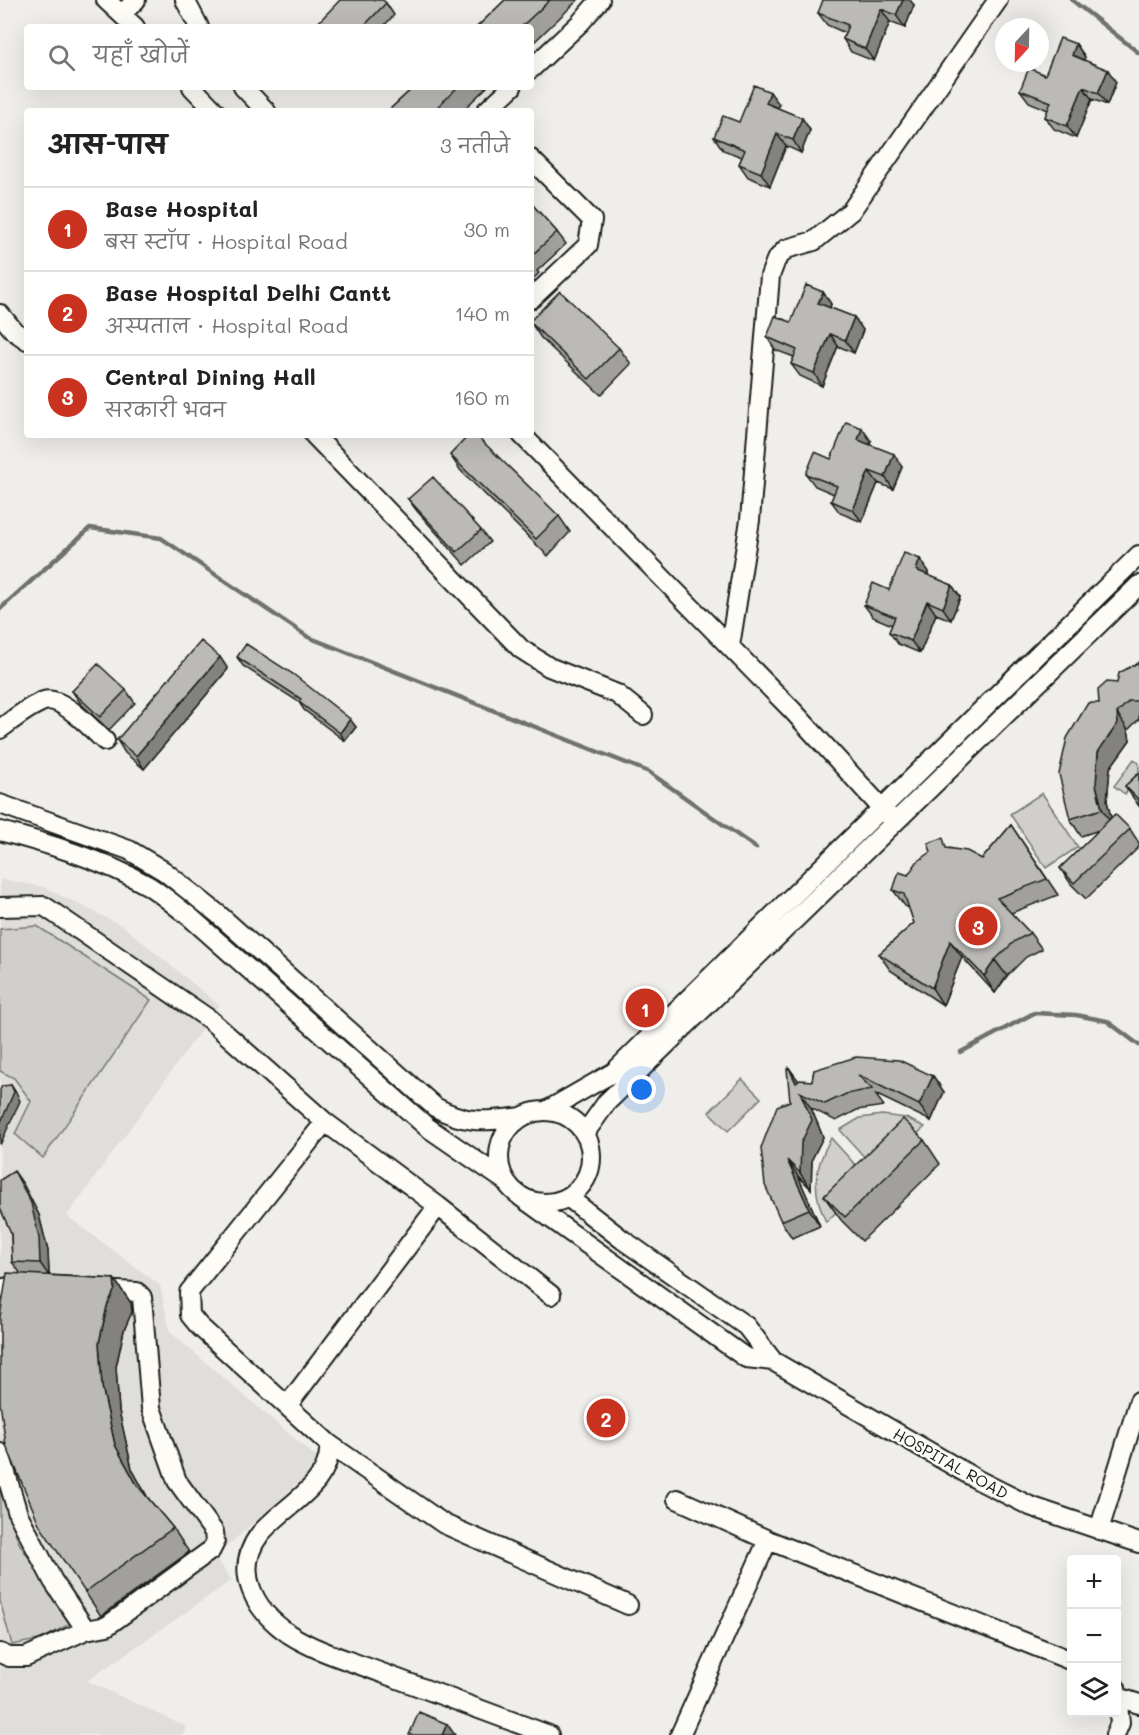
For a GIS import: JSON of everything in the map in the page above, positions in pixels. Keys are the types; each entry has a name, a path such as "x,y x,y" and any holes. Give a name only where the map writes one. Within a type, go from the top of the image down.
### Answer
{"street":[{"path":"106,0 128,20 136,0"},
{"path":"185,0 197,24"},
{"path":"534,66 580,23 600,0"},
{"path":"730,646 750,520 764,327 770,276 776,260 786,249 814,241 826,234 851,211 998,0"},
{"path":"195,90 212,108"},
{"path":"246,90 263,108"},
{"path":"489,108 509,90"},
{"path":"534,162 591,220 588,245 534,296"},
{"path":"0,314 14,331 24,338"},
{"path":"317,438 521,649 549,667 617,694 643,716"},
{"path":"525,438 730,646 895,823"},
{"path":"0,804 129,850 164,871 218,914 435,1107 457,1119 485,1121 522,1117 546,1111 614,1072 1139,555"},
{"path":"585,1133 607,1102 1139,585"},
{"path":"0,729 44,701 53,701 63,704 105,741"},
{"path":"0,831 36,840 95,861 149,886 190,917 427,1127 504,1180 521,1197 544,1204 568,1198 586,1179 591,1167 592,1156 585,1133 568,1117 546,1111"},
{"path":"0,907 44,906 209,1019 325,1122 438,1206 551,1295"},
{"path":"504,1180 499,1162 500,1144 513,1124 522,1117"},
{"path":"325,1122 189,1292 190,1315 328,1444 444,1524 628,1605"},
{"name":"HOSPITAL ROAD","path":"521,1197 746,1358 773,1361"},
{"name":"HOSPITAL ROAD","path":"568,1198 623,1240 746,1326 773,1361 978,1480 1030,1506 1139,1543"},
{"path":"287,1406 438,1206"},
{"path":"0,1289 17,1285 50,1287"},
{"path":"0,1653 9,1657 26,1657 86,1630 107,1626 211,1550 215,1542 214,1532 177,1481 151,1408 142,1297 137,1292 83,1289"},
{"path":"1099,1530 1139,1401"},
{"path":"328,1444 330,1459 324,1473 261,1533 253,1545 246,1567 249,1584 270,1619 310,1646 549,1735"},
{"path":"0,1453 18,1514 53,1581 86,1630"},
{"path":"677,1499 768,1540 1067,1659"},
{"path":"680,1735 768,1540"},
{"path":"1121,1694 1139,1704"},
{"path":"1115,1735 1120,1723 1119,1717"}],"shaded area":[{"path":"1134,759 1139,763 1139,777 1125,794 1114,786"},
{"path":"1042,793 1078,847 1046,868 1010,814"},
{"path":"0,879 44,887 123,926 219,1005 67,1216 160,1285 170,1332 322,1462 215,1557 232,1580 87,1681 187,1727 183,1735 0,1735"},
{"path":"37,926 151,1000 43,1158 15,1134 31,1101 14,1078 0,1071 0,929"},
{"path":"742,1079 761,1098 728,1131 709,1112"},
{"path":"882,1115 906,1118 925,1127 876,1170 840,1130 860,1118"},
{"path":"831,1138 869,1180 826,1222 818,1200 816,1179 821,1159"},
{"path":"0,1489 19,1543 71,1623 43,1639 12,1645 0,1601"}],"building":[{"path":"340,0 383,0 386,3 366,24 317,24"},
{"path":"505,0 550,0 524,24 480,24"},
{"path":"823,0 903,0 896,15 881,9 865,49 843,39 848,25 818,13"},
{"path":"1060,38 1076,44 1072,55 1108,70 1098,93 1083,87 1067,126 1045,117 1051,102 1020,90 1027,72 1038,72 1045,75 1049,72 1049,65"},
{"path":"754,85 770,92 766,103 802,118 793,140 777,134 761,173 739,164 745,150 714,137 723,116 739,122"},
{"path":"411,90 455,90 436,108 391,108"},
{"path":"534,206 557,232 534,253"},
{"path":"806,285 823,292 818,303 854,317 845,340 830,334 814,373 791,364 797,350 767,337 775,316 791,322"},
{"path":"560,291 619,348 589,379 534,326 534,317"},
{"path":"846,422 862,428 858,440 894,454 885,477 869,471 853,510 831,501 837,486 806,474 815,452 831,459"},
{"path":"466,438 479,438 559,516 536,539 450,455"},
{"path":"433,477 481,530 457,552 408,499"},
{"path":"904,553 920,559 916,570 952,585 943,608 927,601 911,641 889,632 895,617 864,605 873,583 889,590"},
{"path":"201,641 220,657 136,756 117,740"},
{"path":"246,644 293,674 350,719 340,733 299,702 301,699 237,657"},
{"path":"1139,662 1139,701 1129,701 1117,713 1118,723 1098,752 1096,785 1102,809 1070,819 1059,774 1067,738 1088,703 1099,703 1098,690 1107,682 1117,683 1119,673"},
{"path":"98,664 126,690 100,717 72,691"},
{"path":"1139,773 1139,800 1125,786"},
{"path":"1115,814 1130,829 1074,883 1060,868"},
{"path":"1011,825 1047,879 997,898 1030,933 1015,941 995,960 984,976 950,941 932,988 879,954 914,923 904,894 893,890 899,872 908,875 917,862 931,852 928,843 943,838 946,848 967,851 982,859"},
{"path":"856,1057 899,1060 933,1076 919,1105 858,1075 872,1089 846,1094 825,1104 800,1092 812,1120 801,1143 800,1173 787,1160 809,1209 781,1221 765,1185 761,1148 777,1106 790,1101 787,1069 789,1068 796,1083 800,1080 812,1081 814,1070"},
{"path":"11,1085 14,1092 0,1124 0,1090 2,1086"},
{"path":"903,1119 924,1140 845,1217 824,1196"},
{"path":"14,1171 31,1203 39,1238 40,1263 12,1262 11,1233 0,1208 0,1180"},
{"path":"7,1273 114,1279 115,1289 107,1306 99,1343 102,1387 115,1445 137,1485 173,1528 85,1592 40,1526 6,1445 0,1403 0,1317"},
{"path":"419,1712 447,1724 442,1735 409,1735"}],"waterway":[{"path":"1072,0 1139,53"},
{"path":"0,609 90,528 161,538 308,637 649,772 756,848"},
{"path":"961,1052 1034,1013 1076,1015 1107,1021 1139,1045"}],"place":[{"name":"Central Dining Hall","path":"978,926"},
{"name":"Base Hospital","path":"645,1008"},
{"name":"Base Hospital Delhi Cantt","path":"606,1418"}]}
